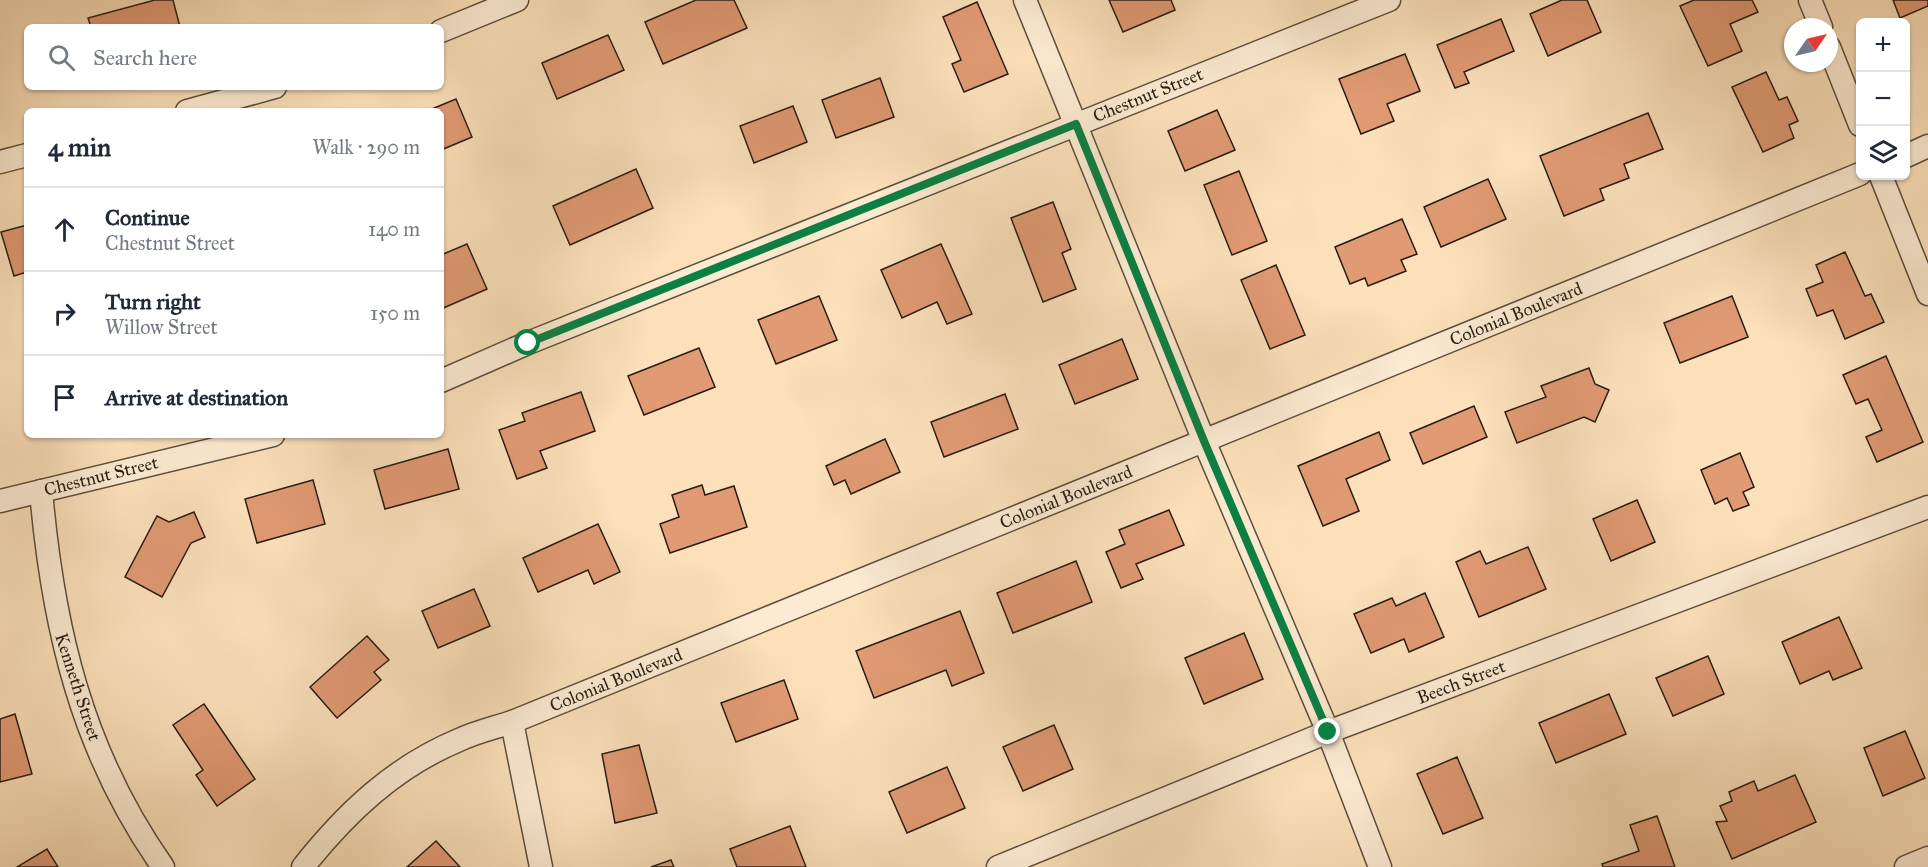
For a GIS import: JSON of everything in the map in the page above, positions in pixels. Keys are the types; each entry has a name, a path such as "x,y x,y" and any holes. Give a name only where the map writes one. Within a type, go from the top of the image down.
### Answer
{"street":[{"path":"444,30 517,0"},
{"path":"1025,0 1204,441 1328,732 1380,867"},
{"name":"Chestnut Street","path":"444,380 528,343 1389,0"},
{"path":"1810,0 1817,18"},
{"path":"1838,70 1856,115"},
{"path":"198,108 264,90"},
{"path":"1910,154 1928,146"},
{"path":"0,162 24,156"},
{"name":"Colonial Boulevard","path":"303,867 334,828 370,793 416,761 460,739 512,722 1856,176"},
{"path":"1883,180 1928,294"},
{"name":"Chestnut Street","path":"0,501 261,438"},
{"name":"Kenneth Street","path":"41,491 47,559 58,627 76,693 105,768 134,825 163,867"},
{"name":"Beech Street","path":"998,867 1328,732 1928,507"},
{"path":"512,722 541,867"},
{"path":"1905,867 1928,858"}],"building":[{"path":"155,0 173,0 179,24 90,24 88,18"},
{"path":"696,0 734,0 747,28 663,64 645,22"},
{"path":"1109,0 1171,0 1175,10 1123,32"},
{"path":"1562,0 1587,0 1601,32 1548,56 1530,14"},
{"path":"1694,0 1752,0 1758,12 1730,24 1742,51 1708,66 1680,6"},
{"path":"1893,0 1928,0 1928,6 1900,18"},
{"path":"977,2 1008,74 964,92 952,64 961,60 943,17"},
{"path":"1501,19 1514,51 1464,72 1469,83 1455,88 1437,45"},
{"path":"608,35 624,70 557,99 542,63"},
{"path":"1405,54 1420,91 1387,104 1394,121 1361,134 1339,79"},
{"path":"1766,72 1779,100 1787,97 1798,121 1789,125 1794,138 1763,152 1732,87"},
{"path":"880,78 894,117 836,138 822,100"},
{"path":"456,99 472,137 444,149 444,108 434,108"},
{"path":"793,106 807,142 754,163 740,126"},
{"path":"1217,110 1235,150 1185,171 1168,131"},
{"path":"1648,113 1663,149 1624,164 1629,178 1600,189 1604,200 1564,216 1540,156"},
{"path":"636,169 653,208 570,245 553,206"},
{"path":"1239,171 1267,241 1232,255 1204,185"},
{"path":"1488,179 1506,219 1441,247 1424,207"},
{"path":"1053,202 1071,249 1062,253 1076,289 1043,302 1011,218"},
{"path":"1402,219 1417,254 1401,260 1406,271 1368,286 1365,278 1350,284 1335,247"},
{"path":"24,226 24,273 14,276 1,232"},
{"path":"467,244 487,289 444,308 444,254"},
{"path":"941,244 972,314 947,324 937,302 902,318 881,270"},
{"path":"1845,252 1865,296 1871,294 1884,322 1845,339 1833,310 1817,316 1806,289 1823,282 1816,265"},
{"path":"1276,265 1305,335 1270,349 1241,280"},
{"path":"819,296 837,340 776,364 758,320"},
{"path":"1732,296 1748,337 1680,363 1664,323"},
{"path":"1122,339 1138,379 1075,404 1059,365"},
{"path":"699,348 715,387 644,415 628,376"},
{"path":"1886,356 1923,442 1877,462 1866,437 1882,430 1868,399 1856,404 1843,375"},
{"path":"1589,368 1595,384 1609,390 1595,422 1584,417 1517,443 1505,412 1546,397 1541,386"},
{"path":"581,392 595,431 540,451 547,468 517,479 499,430 525,421 522,413"},
{"path":"1005,394 1018,429 944,457 931,422"},
{"path":"1474,406 1487,437 1423,464 1410,433"},
{"path":"1379,432 1390,460 1346,479 1359,511 1323,526 1298,466"},
{"path":"885,439 900,472 851,494 845,480 834,485 826,466"},
{"path":"448,449 459,489 385,509 374,470"},
{"path":"1740,453 1754,487 1743,492 1749,505 1733,511 1727,498 1715,504 1701,470"},
{"path":"313,480 325,524 257,543 245,499"},
{"path":"702,485 705,495 734,486 747,527 670,553 660,524 679,517 672,495"},
{"path":"1637,500 1655,542 1611,561 1593,519"},
{"path":"1169,510 1184,545 1136,564 1143,579 1121,588 1106,552 1125,544 1119,530"},
{"path":"194,512 205,537 191,543 162,597 125,577 157,516 169,522"},
{"path":"598,524 620,572 594,584 588,570 538,592 523,558"},
{"path":"1528,547 1546,589 1479,617 1456,562 1480,551 1486,564"},
{"path":"1076,561 1092,602 1013,633 997,593"},
{"path":"474,589 490,626 438,648 422,611"},
{"path":"1425,593 1444,637 1409,652 1404,639 1371,653 1354,614 1392,598 1396,606"},
{"path":"960,611 984,673 952,686 946,670 874,698 856,651"},
{"path":"1839,617 1862,668 1833,680 1829,671 1800,684 1782,642"},
{"path":"1244,633 1263,679 1204,704 1185,658"},
{"path":"367,636 389,660 374,672 381,680 337,718 310,687"},
{"path":"1708,656 1724,694 1673,716 1656,678"},
{"path":"784,680 798,719 736,742 721,703"},
{"path":"1609,694 1626,734 1556,763 1539,723"},
{"path":"204,704 255,779 217,806 196,775 203,770 173,725"},
{"path":"15,714 32,774 0,782 0,719"},
{"path":"1054,725 1073,769 1023,791 1003,747"},
{"path":"1905,731 1925,778 1883,796 1864,748"},
{"path":"639,745 657,813 615,823 602,754"},
{"path":"1457,757 1483,818 1443,834 1417,774"},
{"path":"947,767 965,808 907,833 889,792"},
{"path":"1795,775 1816,822 1732,859 1716,822 1727,821 1720,806 1732,801 1729,792 1754,781 1758,791"},
{"path":"1657,816 1675,867 1603,867 1602,864 1639,851 1630,825"},
{"path":"790,826 806,867 737,867 730,849"},
{"path":"436,841 460,867 407,867"},
{"path":"47,849 58,867 17,867"},
{"path":"671,860 674,867 651,867"}],"route":[{"path":"528,343 1076,124 1204,441 1328,732"}]}
